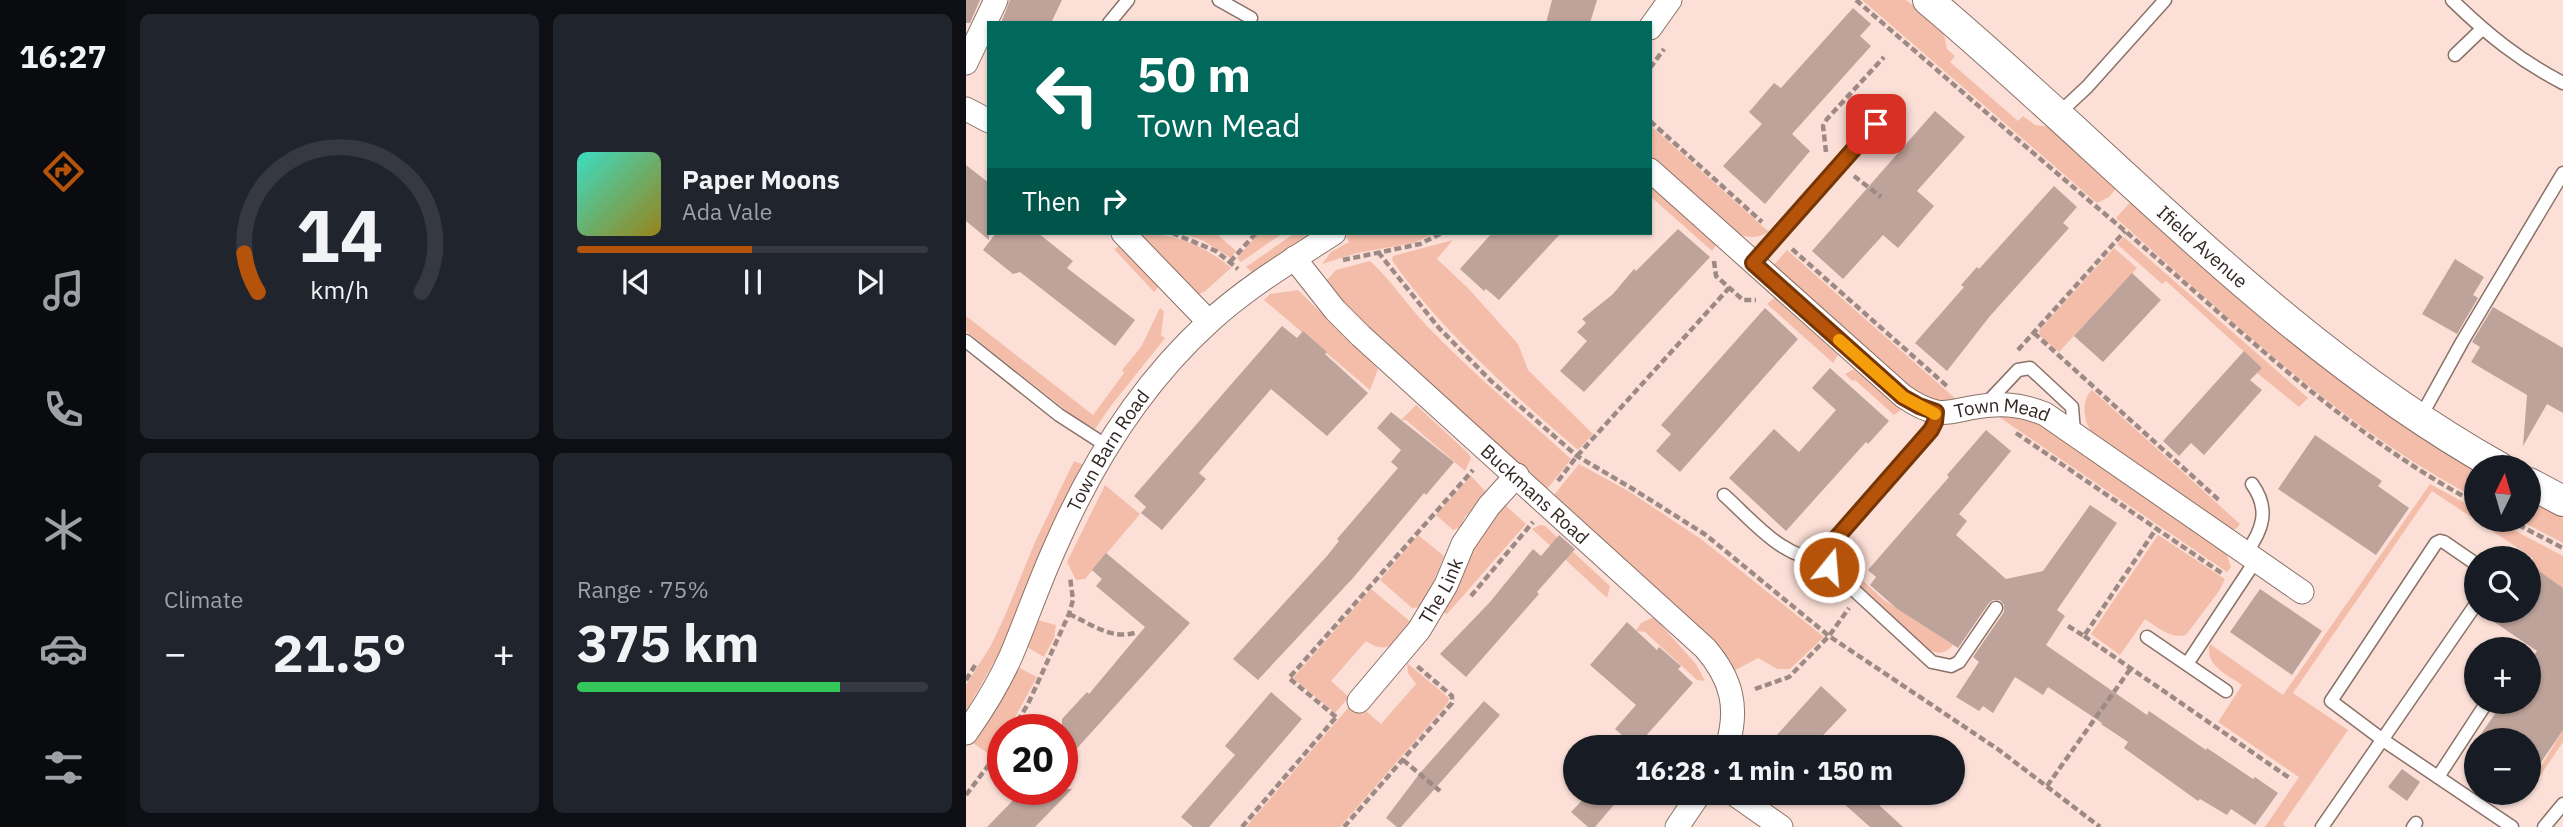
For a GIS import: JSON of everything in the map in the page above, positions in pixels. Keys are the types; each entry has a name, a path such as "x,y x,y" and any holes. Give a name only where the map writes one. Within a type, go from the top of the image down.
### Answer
{"street":[{"path":"966,63 996,0"},
{"path":"1652,25 1671,0"},
{"name":"Ifield Avenue","path":"1928,0 2253,292 2325,349 2420,418 2480,455"},
{"path":"966,109 987,120"},
{"name":"Town Mead","path":"1652,172 1903,397 1936,412 1947,413 2005,403 2026,406 2045,414 2302,592"},
{"path":"1126,235 1209,322"},
{"name":"Town Barn Road","path":"966,733 1011,657 1056,545 1107,446 1153,383 1209,322 1274,270 1331,235"},
{"name":"Buckmans Road","path":"1294,258 1335,310 1361,336 1705,648 1721,667 1728,682 1733,708 1731,735"},
{"name":"The Link","path":"1359,701 1399,655 1435,606 1474,526 1517,475"},
{"path":"1677,827 1692,805"},
{"path":"1750,805 1781,827"}],"lane":[{"path":"1111,21 1128,0"},
{"path":"1219,0 1251,18"},
{"path":"2058,114 2087,87 2165,0"},
{"path":"2452,0 2482,29 2528,65 2563,83"},
{"path":"2455,55 2482,29"},
{"path":"1753,263 1894,103"},
{"path":"2420,418 2563,173"},
{"path":"966,341 1059,415 1107,446"},
{"path":"1978,407 2018,370 2031,368 2072,407 2074,432"},
{"path":"1936,412 1931,430 1832,543 1826,560 1833,574 1857,596 1923,654 1941,665 1951,666 1959,662 1996,608"},
{"path":"2187,664 2239,585 2251,557 2263,519 2259,494 2252,484"},
{"path":"1724,495 1787,551 1811,561 1826,560"},
{"path":"2464,556 2444,542 2436,543 2331,701 2383,740 2512,827"},
{"path":"2322,827 2464,622"},
{"path":"2147,637 2227,691"},
{"path":"2438,777 2479,714"},
{"path":"2544,827 2563,804"}],"path":[{"path":"1856,0 2125,231 2225,321 2348,422 2435,481 2464,497"},
{"path":"1652,123 1958,396 1968,395 1978,407"},
{"path":"2017,353 2125,231"},
{"path":"1230,262 1254,235"},
{"path":"1308,277 1345,259 1420,244 1438,235"},
{"path":"1378,252 1439,328 1491,381 1577,456 1706,535 1829,636 1999,750 2099,827"},
{"path":"1465,602 1547,503 1577,456 1729,288"},
{"path":"2034,333 2222,504"},
{"path":"2005,426 2239,585"},
{"path":"1336,717 1289,678 1489,452"},
{"path":"2084,636 2156,529"},
{"path":"2532,532 2563,548"},
{"path":"1022,714 1073,600 1070,574 1056,545"},
{"path":"1728,682 1747,692 1789,677 1829,636 1857,596"},
{"path":"1069,614 1115,635 1126,636 1137,632"},
{"path":"2068,626 2291,779"},
{"path":"1344,827 1452,703 1452,696 1413,663 1399,655"},
{"path":"2047,786 2131,668"},
{"path":"1242,827 1354,697 1359,701"},
{"path":"1403,760 1440,791"},
{"path":"966,795 987,767"}],"shaded area":[{"path":"1862,0 1906,0 1943,30 1947,49 1955,56 1950,62 2018,121 2023,116 2035,125 2053,127 2118,186 2109,197 2097,203"},
{"path":"1652,127 1769,232 1747,237 1727,227 1652,159"},
{"path":"1652,186 1717,244 1712,251 1652,198"},
{"path":"2134,198 2464,458 2464,491 2379,439 2333,405 2244,332 2116,218"},
{"path":"1141,235 1164,235 1188,242 1231,268 1204,292 1193,292"},
{"path":"1187,235 1218,235 1236,251 1231,258 1202,240"},
{"path":"1257,235 1280,235 1241,262 1237,258"},
{"path":"1292,235 1311,235 1254,274 1246,267"},
{"path":"1431,235 1414,243 1357,253 1322,264 1331,252 1349,242 1346,236"},
{"path":"2124,237 2308,398 2299,407 2257,373 2261,367 2166,281 2162,284 2117,244"},
{"path":"1453,240 1437,259 1468,288 1518,344 1528,370 1593,434 1578,450 1455,336 1392,260 1393,256"},
{"path":"1121,245 1159,286 1154,292 1114,249"},
{"path":"2114,248 2137,268 2059,352 2040,336 2039,330"},
{"path":"1787,250 1957,400 1949,404 1920,398 1772,267"},
{"path":"1370,261 1444,343 1571,459 1544,493 1378,340 1325,282 1336,270"},
{"path":"1298,290 1378,369 1370,390 1264,300 1270,294"},
{"path":"1775,297 1838,355 1833,363 1767,304"},
{"path":"1160,308 1164,311 1161,335 1165,338 1095,429 1077,419 966,331 966,316 1093,415 1124,373 1122,370 1141,347"},
{"path":"1854,369 1901,410 1894,415 1855,380 1852,381 1845,374"},
{"path":"2092,390 2240,524 2236,529 2230,530 2092,434 2087,423 2085,405"},
{"path":"1416,405 1468,453 1471,458 1465,471 1406,420 1401,420"},
{"path":"1999,417 2027,418 2042,425 2225,550 2231,567 2227,572"},
{"path":"1074,461 1084,465 1004,645 966,711 966,685 990,647 1004,618 1035,542"},
{"path":"1579,464 1630,492 1701,539 1824,637 1790,669 1777,669 1758,658 1732,672 1710,640 1554,495"},
{"path":"1471,476 1487,493 1464,518 1461,527 1453,530 1436,515"},
{"path":"2430,484 2464,502 2464,512 2432,491 2293,693 2348,730 2283,824 2286,827 2265,827 2299,777 2218,722 2242,685 2214,664 2210,658 2210,644 2283,695"},
{"path":"1105,485 1140,514 1085,579 1076,580 1067,562"},
{"path":"2541,503 2563,515 2563,543 2541,532"},
{"path":"1504,504 1526,524 1447,614 1443,612 1476,539"},
{"path":"1545,526 1610,586 1607,598 1532,529"},
{"path":"2494,532 2518,532 2563,556 2563,588 2541,573 2541,546 2515,546"},
{"path":"1418,535 1444,556 1421,607 1412,608 1380,580"},
{"path":"2158,535 2225,579 2186,635 2170,634 2145,619 2120,655 2091,634"},
{"path":"1853,572 1884,600 1953,645 1941,653 1928,649 1847,577"},
{"path":"1371,589 1412,623 1398,640 1387,647 1374,646 1366,641 1331,681 1349,697 1335,713 1293,678"},
{"path":"1654,617 1696,664 1705,681 1697,680 1645,632 1636,631 1641,623"},
{"path":"1037,620 1056,625 1054,638 1044,657 1027,647"},
{"path":"1407,663 1449,698 1448,703 1340,827 1246,827 1354,701 1381,724 1416,684 1408,673"},
{"path":"1016,666 1037,677 1017,714 988,714"},
{"path":"987,716 987,753 972,742"},
{"path":"2563,730 2563,742 2541,774 2541,767"}],"building":[{"path":"966,0 980,0 970,23 966,23"},
{"path":"1010,0 1062,0 1052,21 1002,21"},
{"path":"1552,0 1597,0 1591,21 1547,21"},
{"path":"1853,8 1871,24 1860,36 1871,46 1792,134 1810,151 1765,204 1723,166 1762,124 1749,112 1774,83 1781,88"},
{"path":"1935,111 1965,137 1917,191 1934,206 1898,248 1883,235 1843,279 1812,251"},
{"path":"966,165 987,181 989,240 966,221"},
{"path":"2054,186 2077,207 2063,223 2069,228 1990,316 1947,371 1915,343 1964,287 1961,285 1977,267 1979,269"},
{"path":"1678,229 1710,257 1584,392 1560,371 1587,341 1577,332 1586,323 1582,319 1613,294 1634,269 1636,271"},
{"path":"994,235 1040,235 1073,261 1067,268 1135,320 1115,346 1020,272 1013,274 983,250"},
{"path":"1490,235 1559,235 1499,300 1486,289 1484,291 1460,269"},
{"path":"2455,259 2484,277 2473,295 2478,298 2457,334 2422,314"},
{"path":"2132,273 2161,300 2103,362 2074,336"},
{"path":"2493,307 2563,348 2563,413 2547,404 2523,446 2527,395 2471,362 2480,347 2472,342"},
{"path":"1765,308 1798,339 1680,472 1656,451 1671,434 1661,425"},
{"path":"1282,326 1297,338 1303,331 1368,393 1327,436 1271,389 1199,473 1206,479 1162,530 1141,513 1146,507 1134,496"},
{"path":"2244,351 2262,368 2250,380 2262,390 2204,455 2191,443 2179,456 2163,441"},
{"path":"1830,368 1889,421 1868,444 1866,442 1786,531 1729,478 1774,429 1799,452 1836,410 1812,388"},
{"path":"1391,412 1454,462 1426,495 1424,493 1353,578 1258,680 1233,659 1327,556 1339,541 1337,539 1398,468 1391,462 1401,450 1377,428"},
{"path":"1986,430 2011,451 1959,514 1967,521 1956,535 2006,579 2043,571 2090,505 2117,523 2057,610 2065,616 2046,645 2147,715 2149,711 2206,750 2207,748 2278,793 2255,825 2231,809 2227,815 2200,799 2198,801 2124,748 2128,742 2048,687 2043,695 2015,677 1993,713 1983,706 1979,711 1956,697 1979,662 1973,657 2004,612 2004,605 2000,600 1989,603 1958,648 1896,608 1870,585 1876,577 1868,570"},
{"path":"2315,435 2382,481 2378,486 2409,508 2376,555 2278,489"},
{"path":"1559,535 1575,549 1466,677 1440,654 1490,602 1533,549 1541,556"},
{"path":"1106,553 1190,623 1078,747 1078,714 1067,714 1087,692 1089,694 1145,627 1096,586 1102,579 1092,570"},
{"path":"2541,572 2563,588 2563,730 2541,762 2541,728 2485,728 2495,714 2541,714 2541,637 2516,637 2496,623 2541,623"},
{"path":"2260,589 2322,631 2292,675 2230,632"},
{"path":"1627,622 1657,650 1659,647 1681,666 1678,669 1693,683 1647,735 1622,735 1615,729 1636,705 1590,665"},
{"path":"1821,686 1847,710 1823,735 1777,735"},
{"path":"1271,692 1302,719 1209,827 1193,827 1181,817 1235,755 1225,746"},
{"path":"1484,701 1500,715 1401,827 1397,827 1386,818 1420,773"},
{"path":"2402,769 2420,782 2407,801 2388,787"},
{"path":"1008,805 1056,805 1035,827 987,827"},
{"path":"1578,805 1614,805 1595,827 1588,827 1571,812"},
{"path":"1845,805 1879,805 1903,827 1870,827"}],"slow traffic":[{"path":"1839,340 1903,397 1936,412 1935,414"}],"route":[{"path":"1829,567 1826,560 1832,543 1931,430 1936,412 1903,397 1753,263 1876,124"}]}
